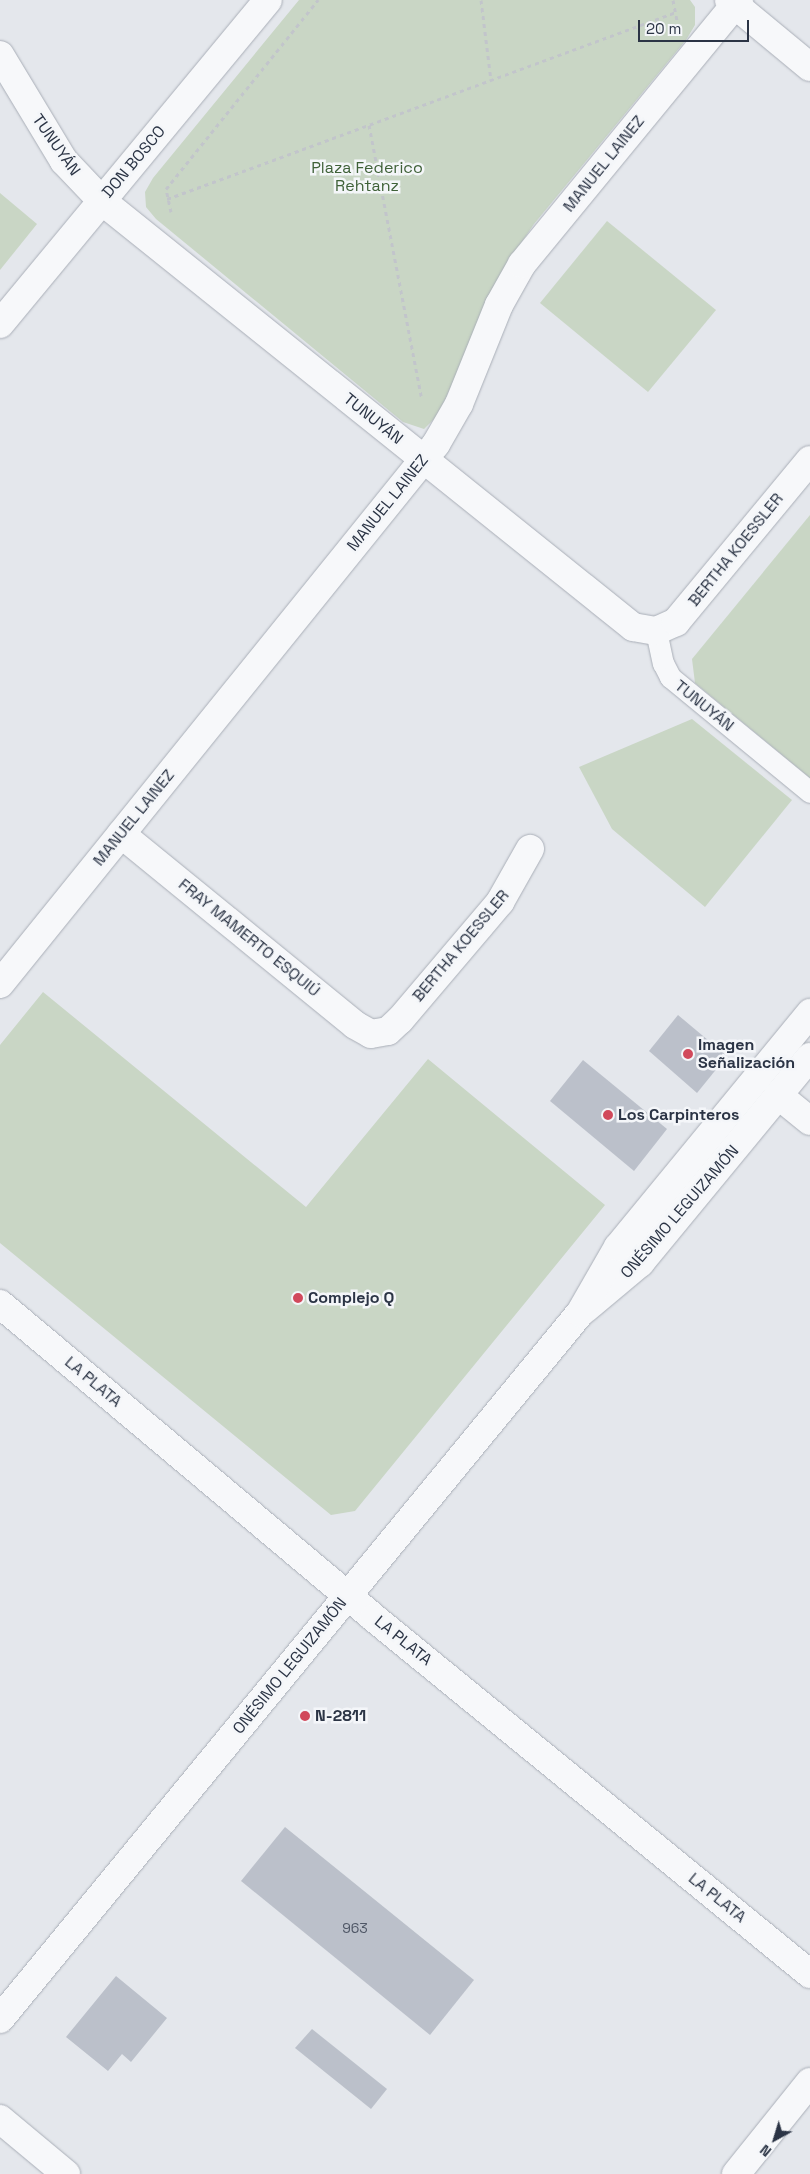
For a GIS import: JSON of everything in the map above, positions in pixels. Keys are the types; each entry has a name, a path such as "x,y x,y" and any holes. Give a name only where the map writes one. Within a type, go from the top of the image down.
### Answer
{"street":[{"name":"DON BOSCO","path":"0,324 268,0"},
{"path":"734,2 810,67"},
{"name":"MANUEL LAINEZ","path":"0,984 424,460 459,404 499,305 522,264 734,2"},
{"name":"TUNUYÁN","path":"0,55 64,161 102,201 623,620 634,627 656,632 663,664 670,677 810,792"},
{"name":"BERTHA KOESSLER","path":"656,632 667,629 684,614 810,460"},
{"name":"FRAY MAMERTO ESQUIÚ","path":"121,834 355,1025 372,1034 380,1034"},
{"name":"BERTHA KOESSLER","path":"380,1034 400,1020 500,902 530,849"},
{"name":"ONÉSIMO LEGUIZAMÓN","path":"0,2019 580,1313 613,1253 810,1013"},
{"name":"ONÉSIMO LEGUIZAMÓN","path":"580,1313 640,1264 810,1057"},
{"path":"778,1095 810,1121"},
{"name":"LA PLATA","path":"0,1304 348,1595 810,1974"},
{"path":"736,2174 810,2082"},
{"path":"0,2119 66,2174"}],"path":[{"path":"177,216 169,210 166,189 318,0"},
{"path":"481,0 491,80"},
{"path":"167,199 676,12"},
{"path":"369,125 423,405"}],"green space":[{"name":"Plaza Federico Rehtanz","path":"299,0 690,0 695,7 695,25 686,40 534,224 509,261 438,415 424,429 403,422 156,219 146,207 145,192 153,178"},
{"path":"0,193 37,224 0,270"},
{"path":"607,221 716,310 648,392 540,303"},
{"path":"810,515 810,778 695,683 692,659"},
{"path":"692,719 792,800 705,907 612,829 579,767"},
{"name":"Complejo Q","path":"43,992 306,1207 428,1059 605,1205 355,1511 331,1515 0,1243 0,1045"}],"building":[{"name":"Imagen Señalización","path":"678,1015 727,1056 697,1093 649,1051"},
{"name":"Los Carpinteros","path":"583,1060 667,1129 634,1171 550,1101"},
{"path":"285,1827 474,1980 430,2035 241,1881"},
{"path":"116,1976 167,2018 131,2062 122,2054 108,2071 66,2037"},
{"path":"312,2029 387,2089 371,2109 295,2048"}],"place":[{"name":"Imagen Señalización","path":"688,1054"},
{"name":"Los Carpinteros","path":"608,1115"},
{"name":"Complejo Q","path":"298,1298"},
{"name":"N-2811","path":"305,1716"}]}
